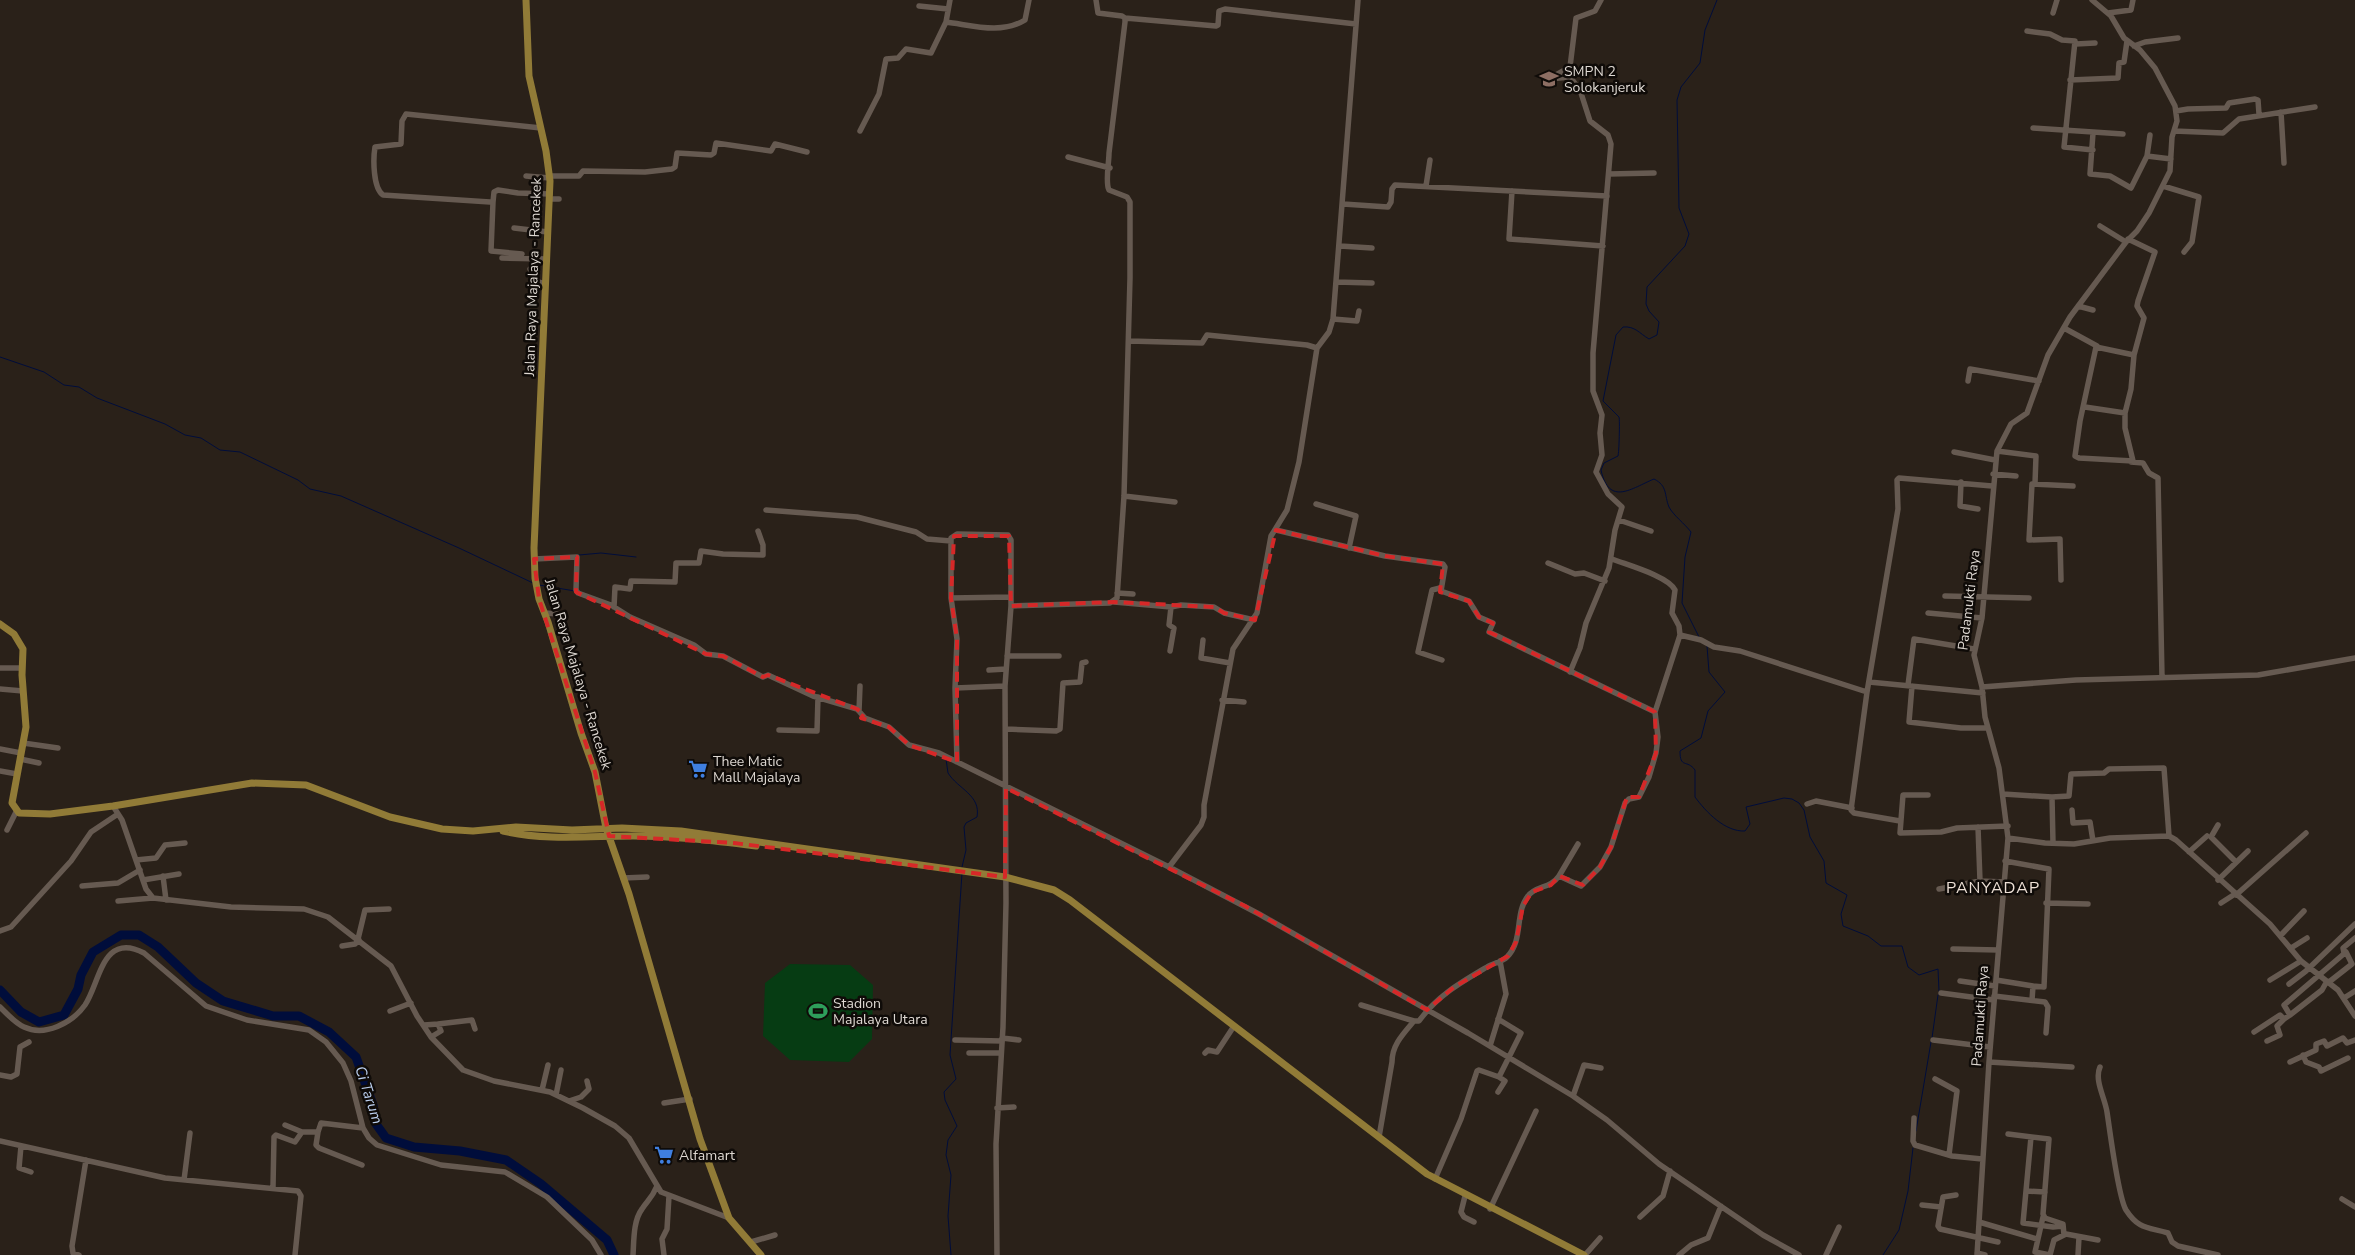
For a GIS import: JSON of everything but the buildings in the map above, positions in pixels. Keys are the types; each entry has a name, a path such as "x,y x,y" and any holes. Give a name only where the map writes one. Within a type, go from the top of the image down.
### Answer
{"main road":[{"name":"Jalan Raya Majalaya - Rancekek","path":"526,0 527,58 550,177 534,559 536,588 595,772 606,828 624,878 690,1098 700,1139 729,1218"},
{"path":"0,624 14,634 21,644 22,691 26,720 12,803 16,812 30,815 50,814 113,806 252,783 287,784 316,787 390,817 442,830 499,830 535,836 670,838 734,843 938,871 972,873"},
{"path":"499,830 516,827 572,830 606,828 681,831 1005,877 1036,884 1062,895 1435,1179 1465,1196 1584,1255"},
{"path":"729,1218 761,1255"}],"street":[{"path":"860,130 879,94 886,59 898,58 908,49 931,54 946,22 950,0"},
{"path":"946,22 1006,28 1025,20 1029,0"},
{"path":"1096,0 1098,14 1125,18 1216,26 1218,24 1219,11 1224,9 1356,24"},
{"path":"1169,867 1201,826 1204,817 1204,805 1230,662 1236,642 1254,620 1263,590 1272,536 1288,510 1299,462 1317,348 1329,332 1333,319 1344,204 1358,0"},
{"path":"1570,672 1581,644 1586,623 1605,581 1612,559 1615,530 1622,507 1608,494 1596,472 1602,455 1600,433 1602,415 1593,391 1593,361 1609,174 1610,139 1590,121 1580,90 1570,77 1549,79 1570,67 1576,18 1595,11 1601,0"},
{"path":"2053,13 2057,0"},
{"path":"2092,0 2108,13 2127,41 2140,50 2156,68 2176,111 2188,108 2226,108 2229,104 2255,99 2258,100 2259,114"},
{"path":"2108,13 2131,10 2133,0"},
{"path":"919,6 948,9"},
{"path":"1114,602 1117,593 1124,496 1129,341 1130,202 1127,197 1108,189 1109,153 1125,18"},
{"path":"2027,31 2050,34 2063,40 2074,41 2076,44 2095,43"},
{"path":"2134,46 2145,42 2178,38"},
{"path":"2070,80 2118,78 2119,64 2124,62 2127,41"},
{"path":"2076,44 2070,80 2064,147 2093,150"},
{"path":"2174,131 2222,134 2236,120 2259,114 2316,107"},
{"name":"Padamukti Raya","path":"1977,1254 1990,1047 2008,838 2004,826 2003,794 1996,756 1984,728 1982,690 1974,649 1983,596 1993,474 1997,450 2011,424 2027,413 2036,380 2048,354 2078,306 2127,240 2137,231 2149,214 2170,171 2176,111"},
{"path":"2281,112 2284,163"},
{"path":"493,202 383,195 378,191 375,147 401,144 403,118 409,114 504,126 540,128"},
{"path":"2033,128 2123,134"},
{"path":"2093,133 2090,174 2110,176 2132,188 2147,156 2150,135"},
{"path":"526,176 579,176 583,171 645,172 672,169 675,167 677,153 711,155 714,152 716,143 771,151 775,144 807,152"},
{"path":"2147,156 2171,159"},
{"path":"1068,157 1110,168"},
{"path":"1426,186 1430,160"},
{"path":"1609,174 1654,173"},
{"path":"1344,204 1388,207 1391,202 1394,186 1512,190 1607,196"},
{"path":"2163,186 2199,197 2192,242 2184,252"},
{"path":"522,254 492,251 494,192 498,190 518,194 550,196 559,200"},
{"path":"1512,190 1510,239 1602,246"},
{"path":"2100,226 2155,252 2138,301 2138,306 2144,318 2134,356 2131,389 2125,413 2125,428 2134,459 2131,462"},
{"path":"514,228 548,232"},
{"path":"1340,246 1372,248"},
{"path":"502,258 546,259"},
{"path":"530,269 535,281 545,284"},
{"path":"1336,282 1372,283"},
{"path":"2078,306 2093,310"},
{"path":"1333,319 1358,321 1359,311"},
{"path":"2064,328 2097,346 2134,356"},
{"path":"1129,341 1200,343 1204,342 1207,335 1317,348"},
{"path":"2097,346 2085,407 2080,421 2076,456 2079,458 2143,463 2150,473 2158,478 2162,677"},
{"path":"1968,381 1970,369 2036,380"},
{"path":"2085,407 2125,413"},
{"path":"1997,450 2036,456 2035,483 2032,484 2029,540 2060,540 2062,580"},
{"path":"1954,452 1996,460"},
{"path":"1993,474 2016,476"},
{"path":"1900,821 1854,813 1852,808 1887,562 1898,509 1897,480 1899,478 1992,486"},
{"path":"1961,482 1960,506 1978,509"},
{"path":"2035,483 2073,486"},
{"path":"1124,496 1175,502"},
{"path":"1316,504 1356,516 1349,548"},
{"path":"766,510 857,517 916,532 928,539 951,542"},
{"path":"1619,520 1651,531"},
{"path":"1276,530 1384,556 1440,562 1445,567 1440,588 1442,593 1469,601 1479,617 1493,623 1490,633 1655,712"},
{"path":"614,607 615,587 630,588 631,581 675,582 676,563 698,564 702,550 723,554 763,555 763,545 758,531"},
{"path":"957,762 955,688 957,632 952,598 951,538 957,534 1009,536 1011,540 1011,606 1005,686 1005,877 1002,1040 997,1108 997,1255"},
{"path":"534,559 577,557 576,591 694,645 706,654 723,656 763,677 768,675 818,701 859,711 865,718 889,728 909,745 939,753 1260,914 1490,1046 1573,1096 1670,1171 1799,1255"},
{"path":"1559,876 1581,886 1604,862 1625,803 1629,798 1639,797 1649,777 1656,753 1658,737 1655,712 1680,635 1679,626 1672,617 1673,587 1658,577 1612,559"},
{"path":"1548,562 1575,574 1584,573 1605,581"},
{"path":"1440,588 1432,590 1418,652 1442,660"},
{"path":"1117,593 1134,594"},
{"path":"1945,596 2029,598"},
{"path":"952,598 1011,597"},
{"path":"1011,606 1085,605 1114,602 1171,607 1182,605 1214,607 1224,613 1254,620"},
{"path":"1170,651 1174,628 1169,626 1171,607"},
{"path":"545,613 558,614"},
{"path":"1928,613 1979,618"},
{"path":"1680,635 1701,640 1714,647 1740,651 1867,692"},
{"path":"1974,649 1914,638 1909,722 1984,728"},
{"path":"1203,640 1201,658 1230,662"},
{"path":"1007,656 1059,656"},
{"path":"1869,682 1982,690 2076,680 2258,675 2355,658"},
{"path":"1006,729 1056,731 1060,729 1063,683 1080,682 1081,663 1086,662"},
{"path":"0,668 22,668"},
{"path":"989,670 1006,669"},
{"path":"859,711 860,686"},
{"path":"955,688 1005,686"},
{"path":"0,689 22,691"},
{"path":"1222,700 1244,702"},
{"path":"778,730 817,731 818,701"},
{"path":"23,743 58,748"},
{"path":"0,749 39,763"},
{"path":"2003,794 2069,796 2071,774 2104,773 2109,769 2164,768 2169,836"},
{"path":"0,771 17,774"},
{"path":"1928,795 1904,794 1900,834 1941,832 1957,828 2004,826"},
{"path":"2052,796 2053,843"},
{"path":"1807,804 1816,801 1852,808"},
{"path":"113,806 118,814 143,880 153,898"},
{"path":"2072,810 2073,823 2089,819 2093,841"},
{"path":"7,830 16,812"},
{"path":"0,932 11,927 60,873 91,832 118,814"},
{"path":"2218,825 2211,837 2236,862"},
{"path":"1978,827 1980,881"},
{"path":"2221,903 2234,895 2306,832"},
{"path":"2008,838 2053,843 2093,841 2110,838 2169,836 2281,935 2291,948 2298,963 2344,998 2355,1016"},
{"path":"2189,852 2207,836"},
{"path":"136,860 156,858 165,845 185,843"},
{"path":"1361,1005 1419,1021 1427,1010 1454,987 1508,956 1516,942 1527,896 1536,890 1551,885 1559,876 1578,844"},
{"path":"2218,880 2248,851"},
{"path":"1960,981 2044,986 2046,903 2049,868 2006,861"},
{"path":"82,886 118,884 140,870"},
{"path":"143,880 178,874"},
{"path":"163,876 166,900"},
{"path":"624,878 647,877"},
{"path":"1939,889 1980,881 2004,882"},
{"path":"118,901 153,898 231,907 312,910 335,921 391,966 410,1003 432,1037 466,1072 556,1095 615,1126 629,1138 661,1192 729,1218"},
{"path":"2046,903 2088,904"},
{"path":"342,946 355,944 366,910 389,909"},
{"path":"2281,935 2304,911"},
{"path":"2289,984 2308,969 2355,924"},
{"path":"2291,948 2307,938"},
{"path":"2344,953 2343,948 2355,938"},
{"path":"0,1007 24,1028 46,1030 59,1026 84,1005 105,959 122,948 136,948 206,1006 248,1020 309,1030 326,1042 342,1063 351,1081 363,1128 369,1138 377,1145 394,1152 441,1165 505,1172 547,1197 592,1240 601,1255"},
{"path":"1953,949 1998,950"},
{"path":"2267,1042 2280,1035 2277,1026 2284,1019 2353,963 2346,952 2344,953"},
{"path":"2290,1015 2284,1005 2344,953"},
{"path":"1490,1046 1506,994 1500,961"},
{"path":"2270,980 2298,963"},
{"path":"2032,1000 2033,986"},
{"path":"2344,998 2355,991"},
{"path":"1941,993 2045,1002 2048,1008 2046,1034"},
{"path":"390,1011 410,1003"},
{"path":"2254,1032 2280,1015 2284,1019"},
{"path":"1498,1019 1521,1033 1499,1077"},
{"path":"424,1025 472,1020 476,1029"},
{"path":"1380,1137 1392,1062 1392,1051 1414,1021"},
{"path":"432,1037 441,1031 438,1024"},
{"path":"1205,1053 1208,1050 1217,1052 1234,1026"},
{"path":"2290,1062 2316,1050 2316,1044 2324,1041 2328,1046 2343,1038 2347,1043 2355,1040"},
{"path":"955,1040 1019,1040"},
{"path":"1933,1040 1990,1047"},
{"path":"0,1075 11,1077 18,1074 20,1049 29,1042"},
{"path":"969,1053 1001,1053"},
{"path":"2303,1055 2306,1062 2319,1067 2321,1071 2348,1058"},
{"path":"1989,1062 2072,1067"},
{"path":"542,1090 548,1065"},
{"path":"1573,1096 1584,1065 1601,1068"},
{"path":"2100,1067 2098,1074 2106,1105 2125,1209 2146,1230 2168,1233 2172,1242 2178,1246 2218,1255"},
{"path":"556,1095 562,1070"},
{"path":"1435,1179 1461,1119 1477,1072 1480,1070 1505,1081 1498,1092"},
{"path":"1935,1079 1957,1091 1948,1155"},
{"path":"569,1101 581,1097 589,1089 587,1081"},
{"path":"664,1103 690,1098"},
{"path":"997,1108 1014,1107"},
{"path":"1490,1208 1536,1111"},
{"path":"1914,1118 1913,1141 1915,1145 1948,1155 1982,1159"},
{"path":"362,1165 317,1146 321,1123 363,1128"},
{"path":"285,1125 302,1132 318,1132"},
{"path":"273,1187 274,1137 277,1135 296,1141 302,1132"},
{"path":"184,1180 190,1133"},
{"path":"2008,1134 2049,1139 2044,1217 2037,1239 2036,1252 2050,1255 2054,1240 2064,1235 2098,1240"},
{"path":"2031,1137 2023,1223 2041,1226 2064,1226"},
{"path":"0,1141 184,1180 273,1187 298,1191 301,1195 295,1255"},
{"path":"21,1146 19,1168 31,1172"},
{"path":"79,1255 74,1253 72,1246 86,1160"},
{"path":"1640,1217 1663,1196 1670,1171"},
{"path":"633,1255 636,1223 641,1209 652,1200 657,1186"},
{"path":"2026,1191 2045,1192"},
{"path":"1956,1195 1944,1196 1938,1226 1940,1229 1998,1242"},
{"path":"664,1255 662,1239 667,1229 668,1196"},
{"path":"1465,1196 1461,1212 1464,1217 1474,1222"},
{"path":"2342,1199 2355,1207"},
{"path":"1922,1205 1941,1207"},
{"path":"1679,1255 1691,1245 1708,1238 1722,1206"},
{"path":"2044,1217 2062,1222 2064,1235"},
{"path":"1979,1222 2037,1239"},
{"path":"1826,1255 1839,1227"},
{"path":"751,1242 776,1235"},
{"path":"2078,1255 2080,1237"},
{"path":"1584,1255 1600,1238"},
{"path":"1977,1254 1984,1255"}],"highlighted area":[{"path":"1276,530 1385,556 1443,564 1440,592 1469,601 1479,617 1493,623 1489,632 1655,712 1656,753 1639,797 1627,797 1611,847 1600,867 1583,885 1559,876 1551,885 1532,892 1523,906 1516,942 1508,956 1454,987 1427,1010 1245,906 1006,788 1005,877 734,843 609,836 595,772 539,599 534,559 577,557 576,592 706,654 723,656 763,677 768,675 857,709 864,714 861,718 889,727 909,745 957,762 957,639 951,598 954,536 1009,536 1011,606 1114,602 1214,607 1224,613 1255,620"}],"green space":[{"name":"Stadion Majalaya Utara","path":"790,964 850,965 873,985 872,1039 849,1062 790,1060 763,1036 765,983"}],"waterway":[{"path":"1699,637 1682,603 1685,557 1691,532 1671,510 1667,503 1664,488 1654,479 1630,490 1615,491 1605,481 1601,470 1604,463 1618,456 1619,417 1603,401 1616,335 1623,327 1634,329 1649,339 1657,335 1659,322 1649,311 1646,304 1647,287 1685,246 1689,234 1679,208 1677,100 1681,87 1700,63 1705,30 1717,0"},
{"path":"0,357 44,372 64,385 79,387 97,398 165,424 185,435 201,438 220,450 240,452 298,480 310,489 341,496 533,583"},
{"path":"579,555 601,553 636,557"},
{"path":"539,585 575,591"},
{"path":"1707,646 1709,672 1725,692 1708,711 1701,738 1680,751 1681,760 1695,770 1695,797 1710,815 1723,825 1745,831 1750,824 1746,807 1784,798 1792,799 1799,803 1804,810 1810,837 1824,861 1826,883 1847,895 1841,914 1843,926 1868,936 1881,946 1902,946 1908,967 1919,975 1938,969 1939,991"},
{"path":"946,759 948,773 968,793 976,803 977,809 977,817 966,823 964,827 966,850 962,867"},
{"path":"951,1255 948,1216 951,1175 946,1155 948,1140 957,1126 945,1100 944,1092 956,1079 950,1055 962,873"},
{"name":"Ci Tarum","path":"0,990 21,1012 39,1022 64,1015 78,989 81,975 93,952 121,935 139,935 158,947 196,983 223,1001 273,1016 299,1016 329,1032 356,1057 373,1105 376,1124 386,1138 414,1147 460,1151 506,1160 541,1184 607,1240 614,1255"},
{"path":"1932,1038 1938,995"},
{"path":"1916,1131 1931,1042"},
{"path":"1883,1255 1899,1230 1908,1191 1913,1148"}],"place":[{"name":"SMPN 2 Solokanjeruk","path":"1549,79"},
{"name":"Thee Matic Mall Majalaya","path":"698,769"},
{"name":"Stadion Majalaya Utara","path":"818,1011"},
{"name":"Alfamart","path":"664,1155"}],"district":[{"name":"PANYADAP","path":"1993,888"}]}
